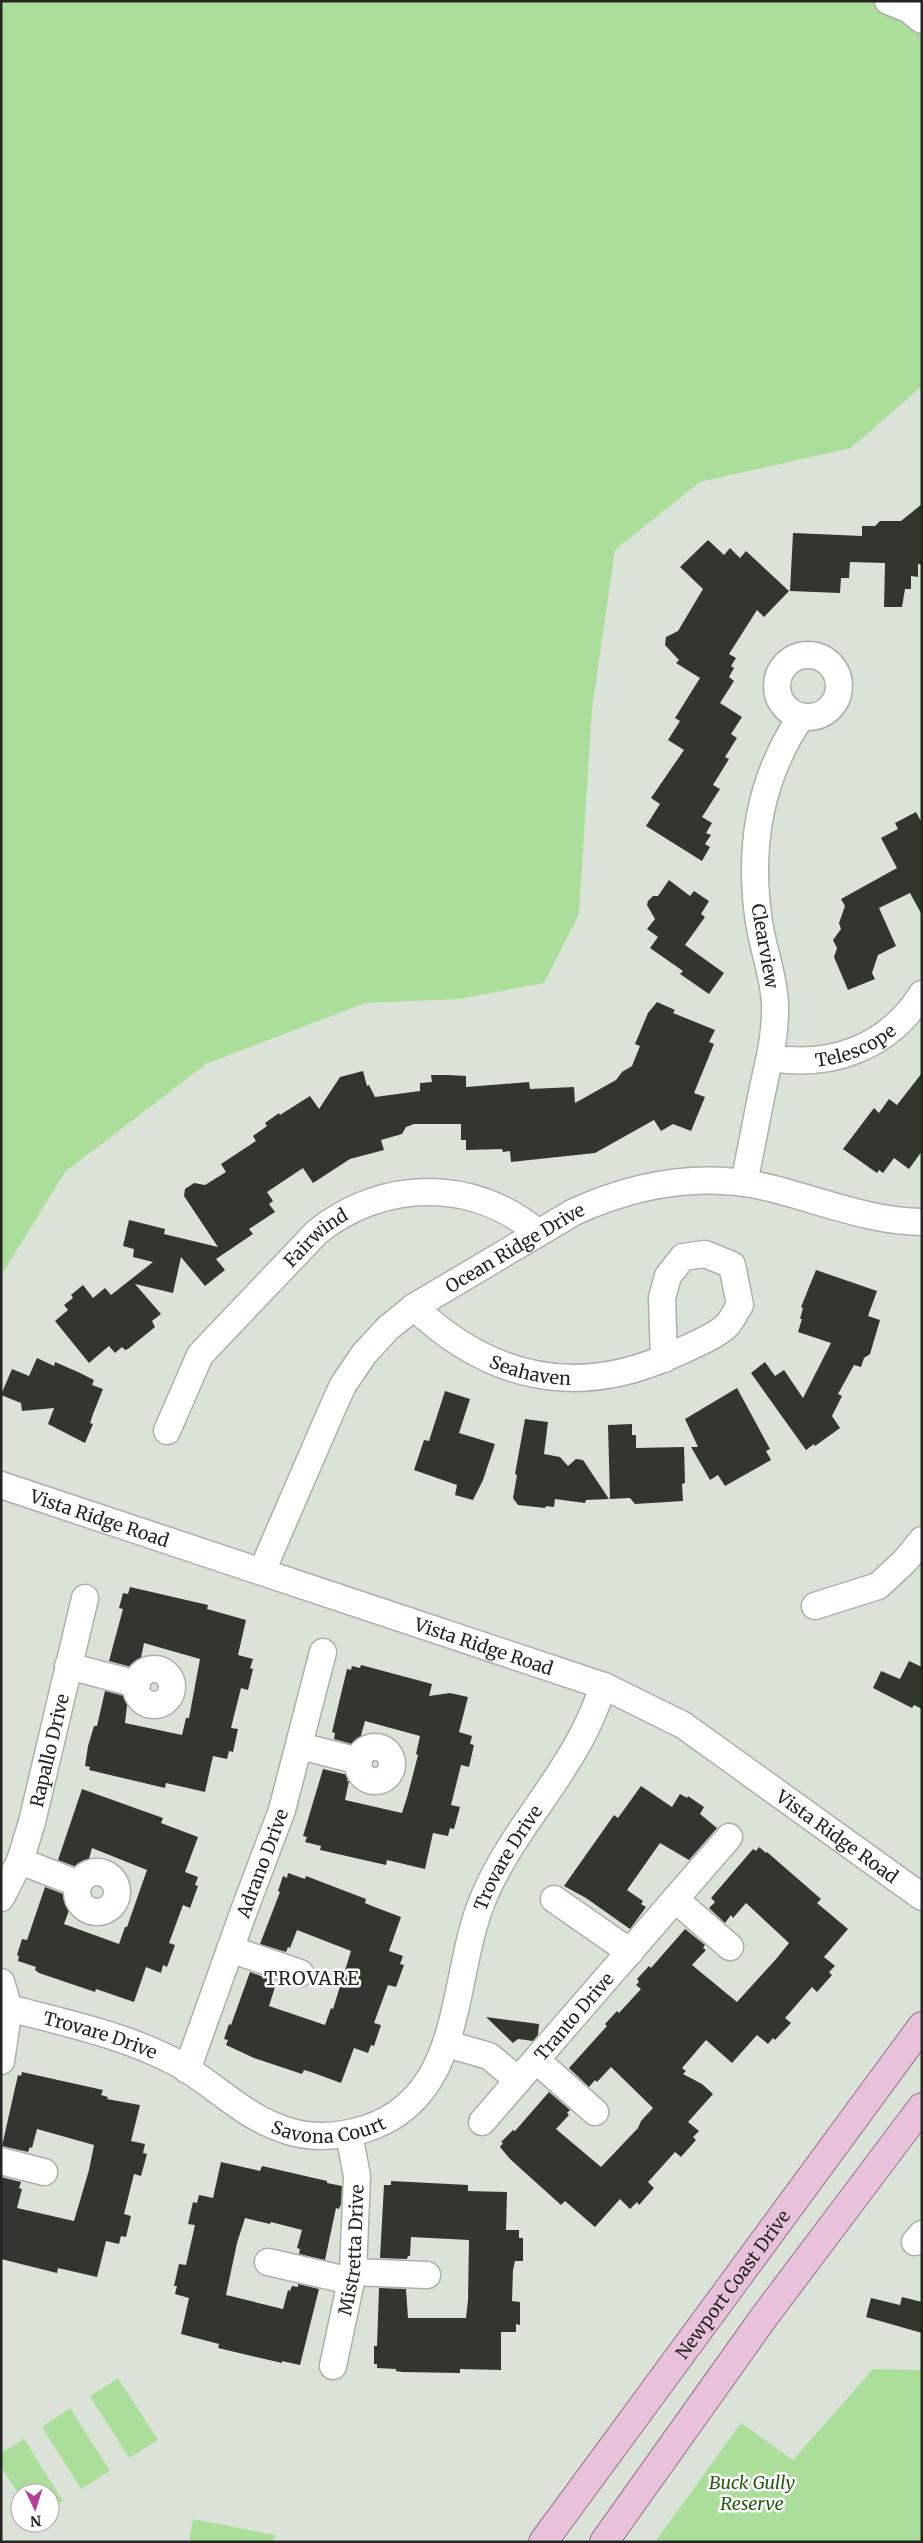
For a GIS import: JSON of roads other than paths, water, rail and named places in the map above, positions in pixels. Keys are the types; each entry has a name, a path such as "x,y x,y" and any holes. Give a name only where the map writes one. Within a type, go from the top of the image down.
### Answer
{"main road":[{"name":"Newport Coast Drive","path":"543,2542 922,2026"},
{"path":"604,2542 769,2310 922,2107"}],"street":[{"path":"888,1 908,9 922,20"},
{"name":"Clearview","path":"744,1183 770,1058 774,1034 775,1004 772,975 759,924 754,881 754,851 758,822 768,780 786,739 801,716"},
{"name":"Telescope","path":"770,1058 790,1061 820,1061 848,1054 875,1041 898,1024 922,994"},
{"name":"Ocean Ridge Drive","path":"262,1571 343,1385 370,1346 388,1328 414,1307 538,1233 601,1200 643,1187 687,1180 744,1183 773,1189 863,1216 899,1222 922,1222"},
{"name":"Fairwind","path":"167,1431 200,1355 318,1232 334,1218 360,1204 388,1196 449,1193 478,1198 505,1209 538,1233"},
{"name":"Seahaven","path":"414,1307 436,1328 465,1348 519,1371 554,1377 589,1378 624,1374 664,1359"},
{"name":"Vista Ridge Road","path":"1,1485 604,1686 683,1725 922,1898"},
{"path":"815,1606 878,1586 905,1562 922,1540"},
{"name":"Rapallo Drive","path":"1,1898 20,1861 32,1822 85,1598"},
{"name":"Adrano Drive","path":"187,2070 282,1810 324,1652"},
{"path":"68,1666 137,1684"},
{"name":"Trovare Drive","path":"447,2044 469,1940 483,1899 496,1872 582,1737 604,1686"},
{"path":"300,1746 359,1761"},
{"name":"Tranto Drive","path":"482,2122 729,1837"},
{"path":"20,1861 79,1884"},
{"path":"554,1899 630,1952"},
{"path":"675,1899 730,1947"},
{"path":"230,1949 300,1973"},
{"path":"1,1982 9,2008 1,2061"},
{"name":"Trovare Drive","path":"9,2008 124,2040 153,2051 187,2070"},
{"path":"447,2044 489,2056 518,2080"},
{"name":"Savona Court","path":"187,2070 259,2120 284,2130 304,2135 349,2134 372,2126 406,2106 421,2092 437,2069 447,2044"},
{"path":"536,2060 595,2112"},
{"name":"Mistretta Drive","path":"333,2366 352,2277 357,2176 349,2134"},
{"path":"1,2160 44,2172"},
{"path":"268,2262 352,2277 427,2275"}],"district":[{"name":"TROVARE","path":"312,1978"}],"park label":[{"name":"Buck Gully Reserve","path":"752,2492"}]}
